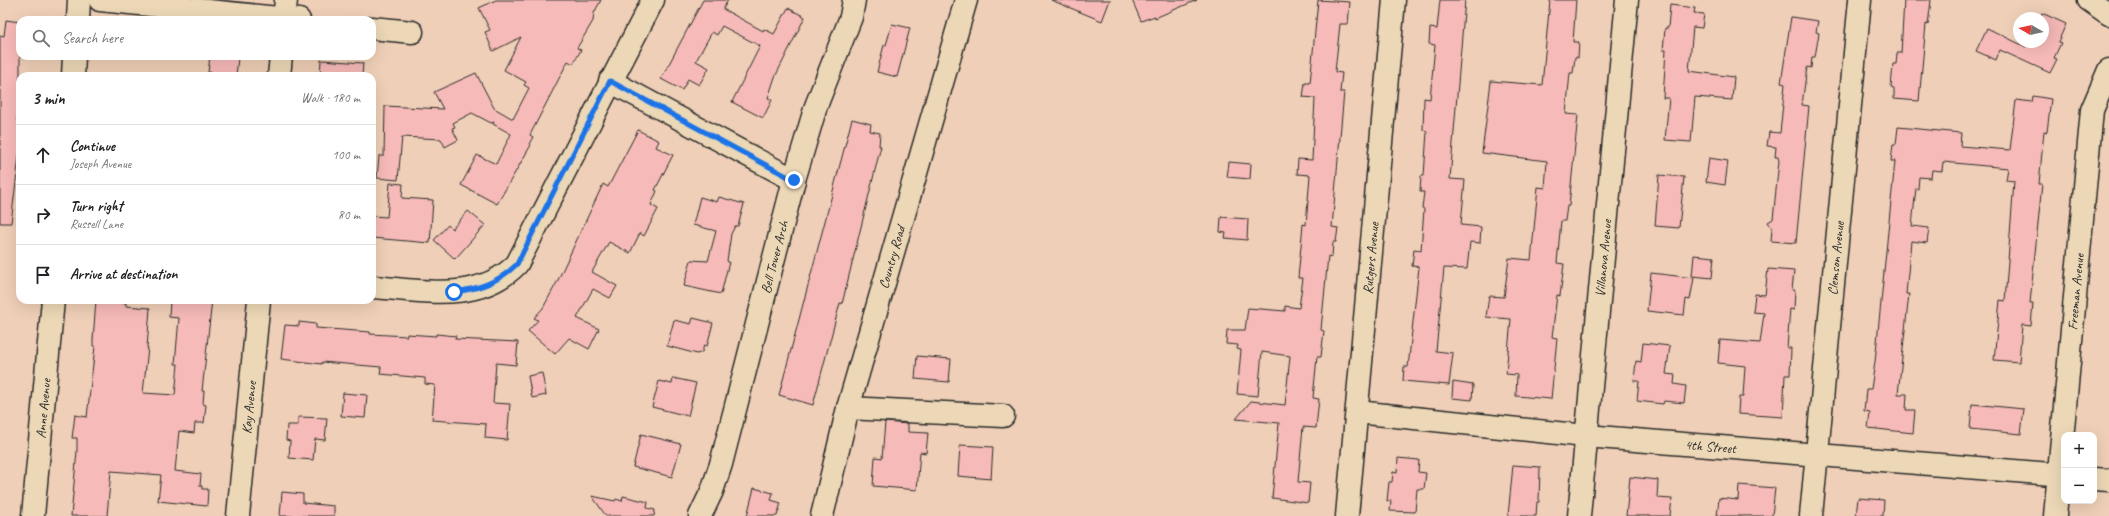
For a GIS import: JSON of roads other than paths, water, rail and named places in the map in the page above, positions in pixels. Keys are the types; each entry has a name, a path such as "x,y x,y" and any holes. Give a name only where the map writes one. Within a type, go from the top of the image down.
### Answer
{"street":[{"path":"78,16 79,0"},
{"path":"100,0 288,15"},
{"path":"376,287 454,292 473,290 506,276 517,264 653,0"},
{"name":"Bell Tower Arch","path":"700,516 712,491 721,464 794,180 816,106 851,17 854,0"},
{"name":"Country Road","path":"822,516 848,408 966,0"},
{"name":"Rutgers Avenue","path":"1347,516 1394,0"},
{"name":"Villanova Avenue","path":"1579,516 1627,0"},
{"name":"Clemson Avenue","path":"1811,516 1860,0"},
{"path":"2089,0 2109,14"},
{"path":"376,28 412,32"},
{"path":"73,72 74,60"},
{"path":"279,72 281,60"},
{"name":"Freeman Avenue","path":"2063,468 2092,110 2109,70"},
{"path":"610,81 794,180"},
{"name":"Anne Avenue","path":"33,516 53,304"},
{"name":"Kay Avenue","path":"238,516 259,304"},
{"path":"848,408 1003,416"},
{"name":"4th Street","path":"1357,412 1586,436 2061,475"},
{"path":"2097,479 2109,480"},
{"name":"Freeman Avenue","path":"2055,516 2061,481"}]}
